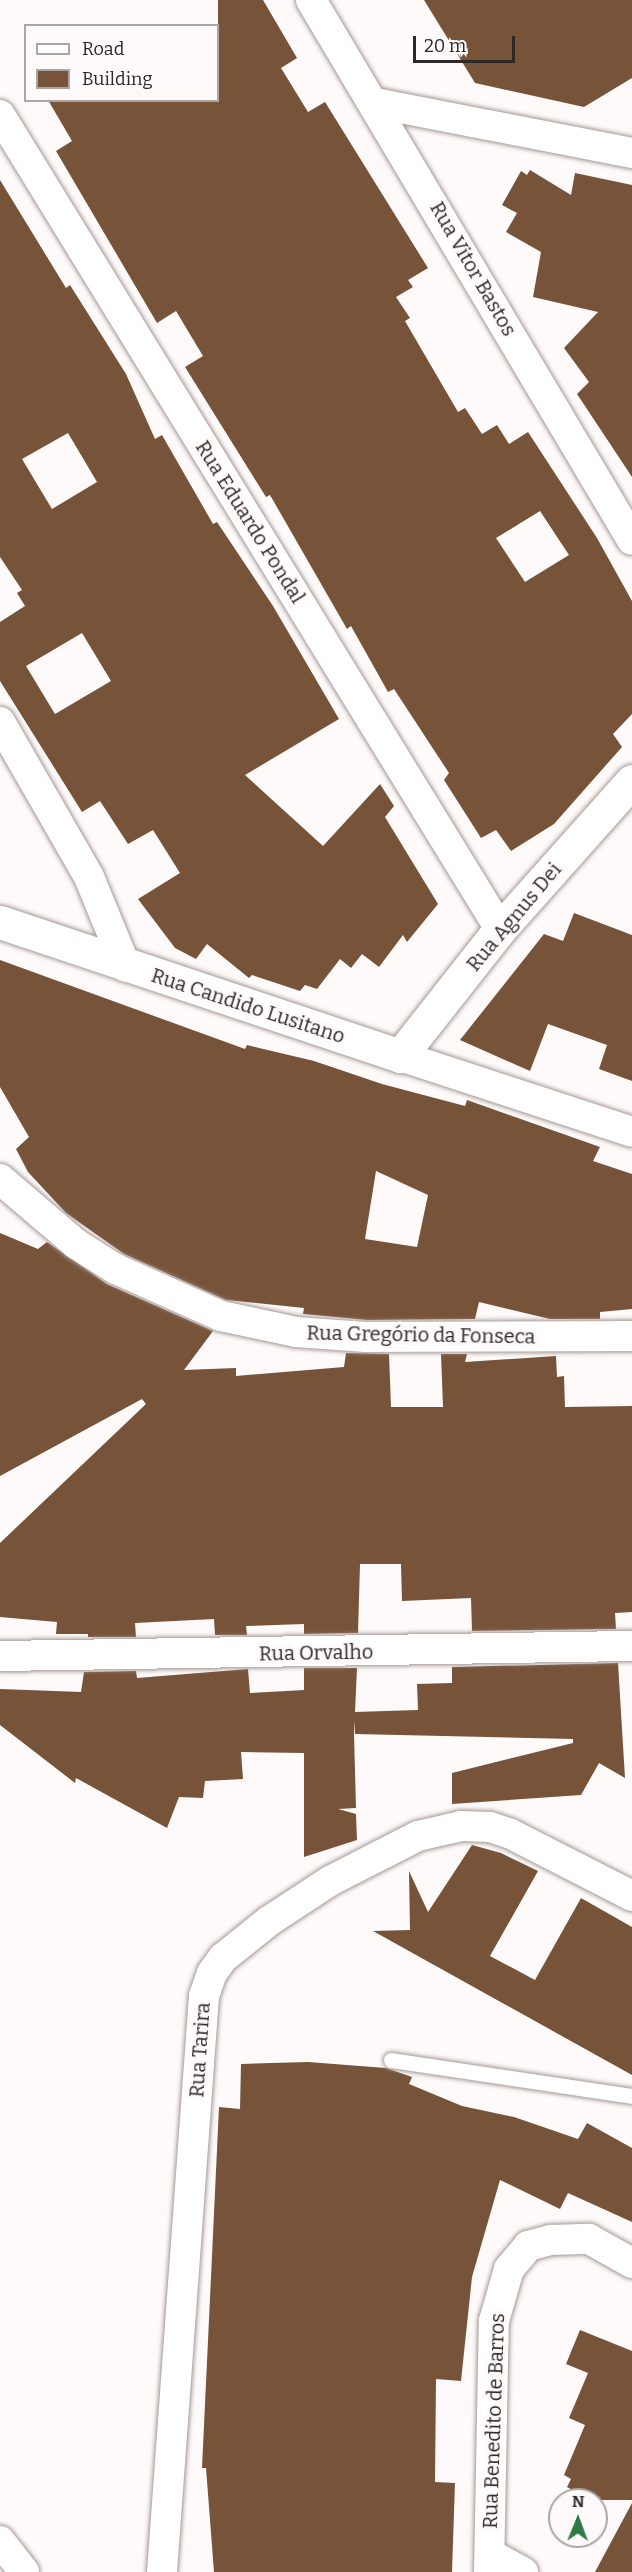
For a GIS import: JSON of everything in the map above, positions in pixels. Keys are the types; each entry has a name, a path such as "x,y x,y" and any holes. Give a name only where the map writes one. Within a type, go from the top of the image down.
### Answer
{"street":[{"name":"Rua Vitor Bastos","path":"311,0 375,103 632,540"},
{"path":"375,103 632,153"},
{"name":"Rua Eduardo Pondal","path":"0,115 500,929"},
{"name":"Rua Candido Lusitano","path":"0,722 89,877 126,967 632,1132"},
{"name":"Rua Agnus Dei","path":"400,1056 500,929 632,781"},
{"path":"0,922 126,967"},
{"name":"Rua Gregório da Fonseca","path":"0,1179 76,1244 116,1269 221,1316 296,1332 366,1337 632,1336"},
{"name":"Rua Orvalho","path":"0,1656 632,1646"},
{"name":"Rua Tarira","path":"162,2572 204,1996 212,1973 223,1958 269,1921 330,1881 418,1836 461,1826 490,1827 509,1833 632,1896"},
{"name":"Rua Benedito de Barros","path":"489,2563 494,2321 509,2269 528,2246 551,2240 589,2239 632,2263"},
{"path":"0,2541 24,2572"},
{"path":"489,2563 523,2572"}],"lane":[{"path":"391,2060 632,2096"}],"building":[{"path":"218,0 263,0 297,58 281,68 308,112 325,102 428,268 408,280 413,287 396,297 410,318 405,321 458,412 465,408 482,434 497,425 509,444 528,432 597,538 632,601 632,714 613,734 622,747 554,824 511,851 496,830 481,838 444,780 449,773 394,689 388,692 351,626 347,629 270,495 266,497 185,367 203,356 176,311 157,323 56,151 72,141 49,102 219,102","holes":["540,511 569,555 525,582 496,538"]},
{"path":"424,0 632,0 632,78 584,107 475,83"},
{"path":"530,170 571,195 575,173 632,185 632,477 577,394 589,382 564,348 598,312 533,297 541,252 506,232 517,213 502,205 521,171 527,175"},
{"path":"0,180 66,288 70,285 126,374 155,439 162,435 213,524 217,522 273,606 339,719 245,775 323,846 380,784 394,806 385,817 438,904 407,942 403,935 379,967 362,954 351,968 340,959 317,989 305,985 300,991 252,975 249,978 207,944 196,959 175,948 138,899 180,873 153,830 128,844 100,801 82,812 0,681 0,622 25,606 17,593 22,590 0,557","holes":["68,433 97,482 52,509 22,459","82,633 111,681 55,714 26,666"]},
{"path":"574,913 632,935 632,1081 599,1069 607,1045 548,1024 530,1071 460,1040 544,934 563,941"},
{"path":"0,960 245,1049 247,1045 314,1061 382,1084 465,1106 467,1100 600,1147 593,1161 632,1174 632,1309 600,1312 600,1319 550,1319 479,1302 475,1319 367,1320 303,1314 304,1308 226,1300 124,1254 66,1213 28,1172 16,1149 29,1137 0,1087","holes":["376,1171 428,1195 417,1247 365,1239"]},
{"path":"0,1233 38,1249 47,1242 107,1284 213,1331 184,1370 236,1368 236,1376 344,1367 346,1353 389,1354 391,1407 443,1407 441,1354 467,1354 465,1362 556,1356 557,1377 564,1376 565,1407 632,1406 632,1612 615,1613 616,1629 472,1631 471,1598 402,1601 401,1564 360,1564 358,1633 304,1634 304,1624 246,1626 247,1635 215,1635 214,1619 135,1623 136,1637 88,1637 88,1634 56,1634 57,1622 0,1617 0,1543 146,1404 142,1399 0,1476"},
{"path":"618,1663 625,1778 599,1763 581,1795 452,1804 452,1773 573,1743 573,1739 355,1734 355,1720 354,1734 356,1808 338,1809 356,1814 357,1840 304,1857 304,1753 241,1752 243,1779 205,1781 203,1798 179,1797 167,1828 76,1778 75,1783 0,1725 0,1689 81,1692 84,1672 136,1671 137,1678 248,1669 250,1693 304,1690 304,1668 357,1668 355,1712 418,1710 417,1684 452,1683 452,1667"},
{"path":"472,1845 501,1853 538,1871 490,1956 535,1980 581,1898 632,1927 632,2075 373,1931 410,1930 409,1871 428,1912"},
{"path":"308,2062 386,2068 412,2077 409,2084 462,2106 514,2117 578,2139 587,2123 632,2148 632,2222 568,2193 560,2209 500,2180 472,2277 461,2381 436,2379 435,2482 455,2483 452,2572 214,2572 206,2468 202,2468 219,2107 240,2109 241,2064"},
{"path":"580,2330 632,2351 632,2500 608,2500 608,2488 567,2487 571,2479 564,2475 585,2425 569,2418 588,2373 566,2364"},
{"path":"632,2503 632,2572 595,2572"}]}
